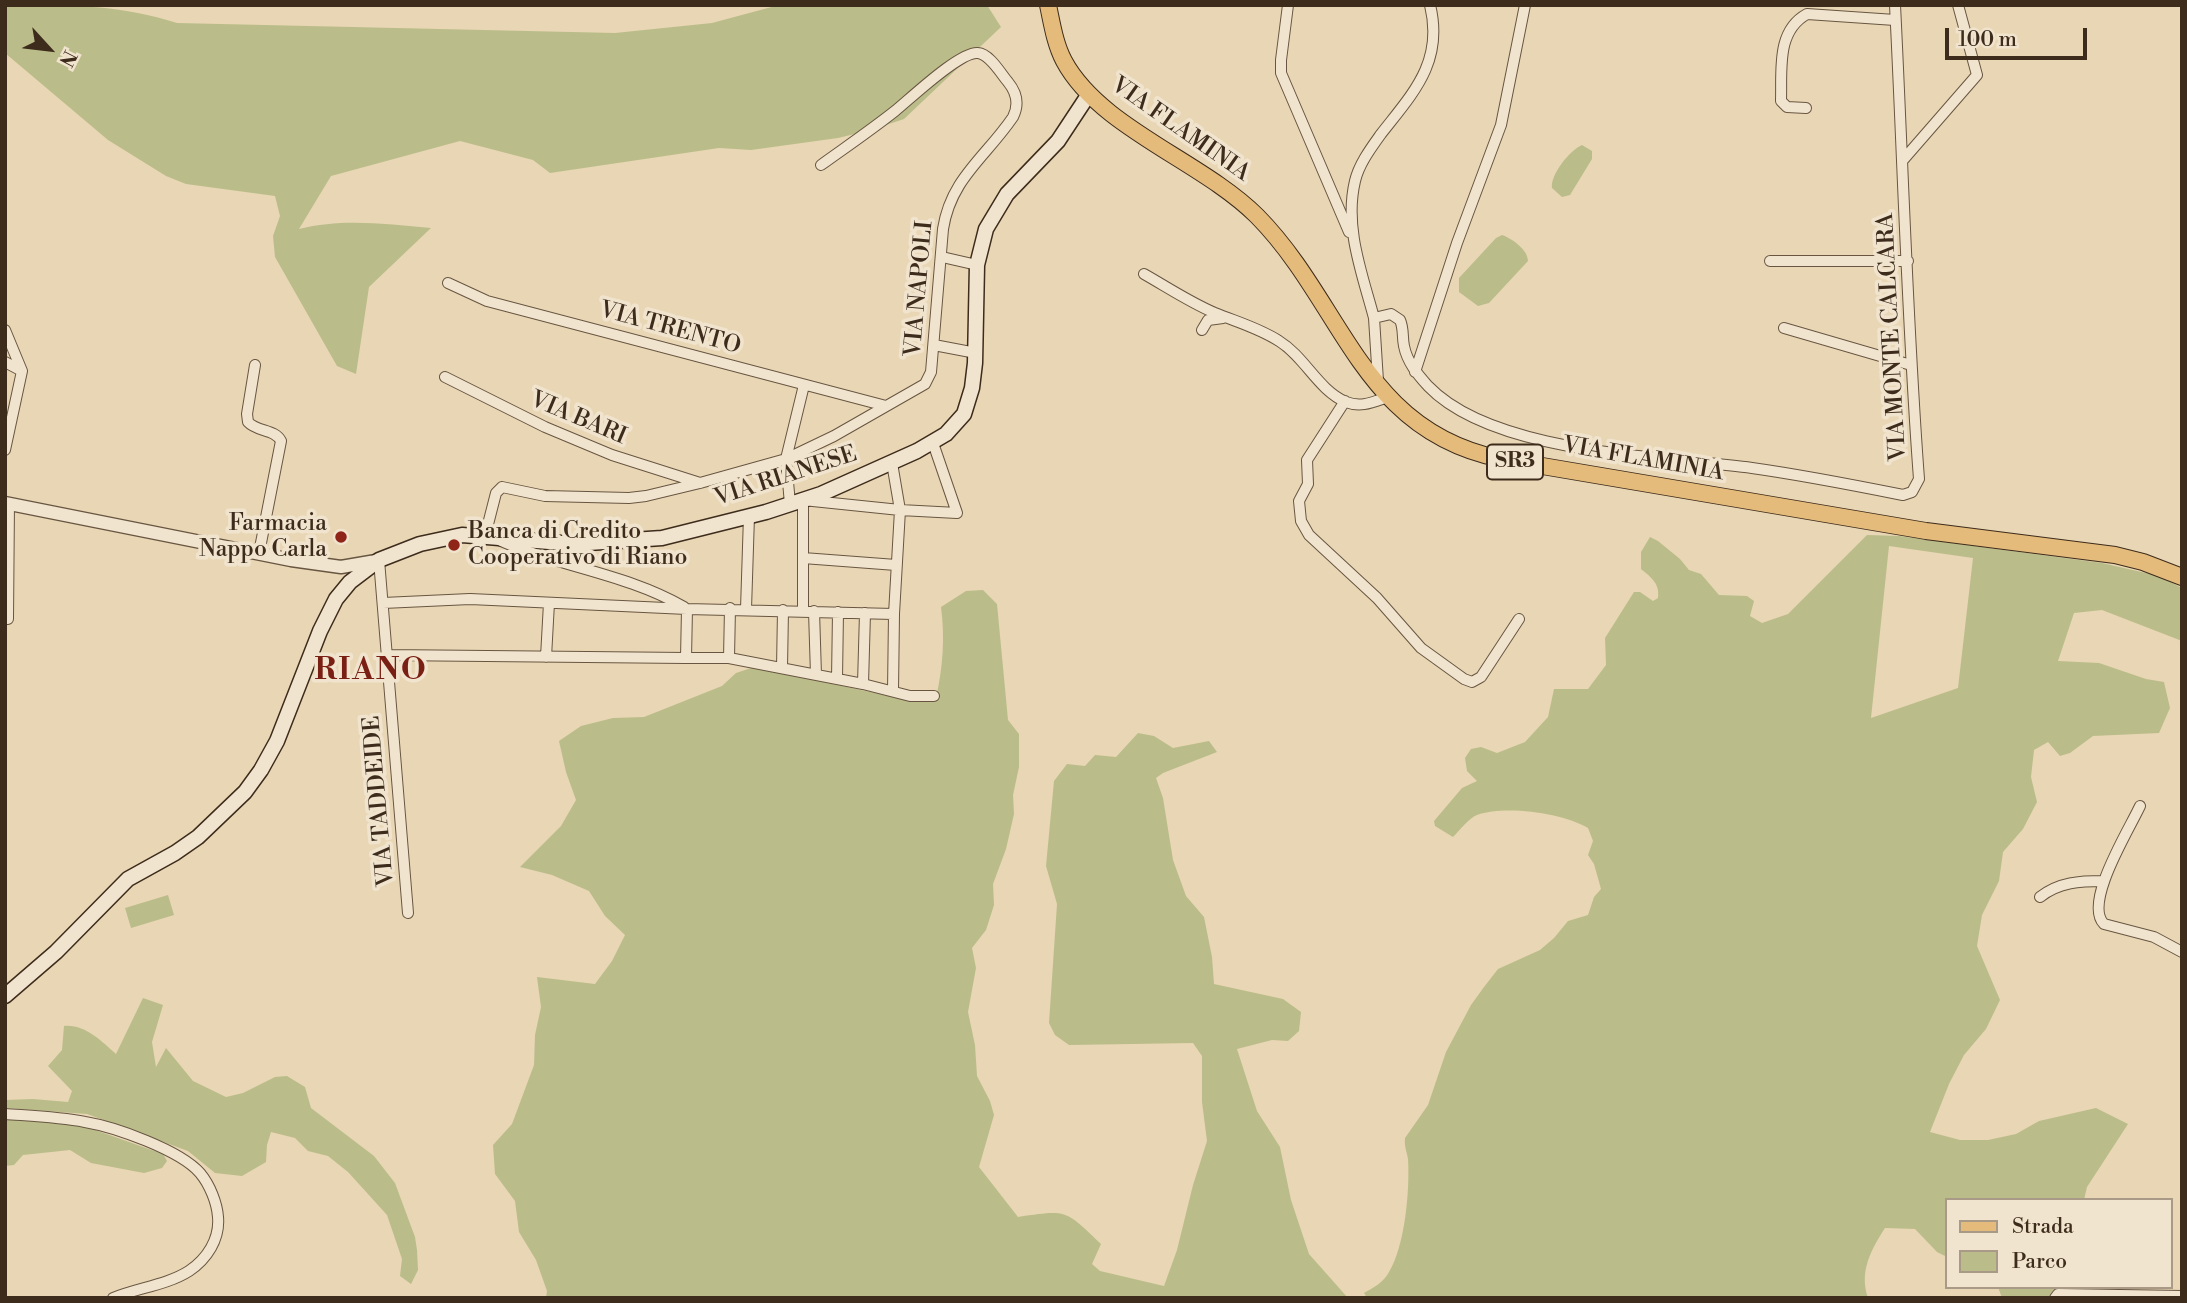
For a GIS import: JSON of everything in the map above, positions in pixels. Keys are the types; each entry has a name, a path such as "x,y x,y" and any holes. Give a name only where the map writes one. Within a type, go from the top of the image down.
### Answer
{"main road":[{"name":"VIA FLAMINIA","path":"1048,5 1062,58 1089,94 1110,113 1217,182 1262,221 1383,393 1430,433 1453,445 1485,456 1926,531 2115,555 2182,577"},
{"name":"VIA RIANESE","path":"5,996 56,952 128,879 198,837 245,792 278,741 335,599 350,582 379,560 437,539 462,535 554,543 662,538 797,502 892,463 933,443 954,426 965,412 972,388 976,353 977,265 986,229 998,207 1018,181 1058,141 1089,94"}],"street":[{"path":"1144,274 1209,310 1262,331 1285,345 1326,388 1345,401 1363,405 1383,393 1374,318 1354,242 1281,73 1288,5"},
{"path":"1415,372 1457,243 1501,125 1525,5"},
{"name":"VIA MONTE CALCARA","path":"1374,318 1391,314 1400,320 1405,350 1415,372 1439,396 1467,414 1556,445 1751,468 1903,495 1914,490 1919,479 1911,365 1895,5"},
{"path":"1903,160 1977,75 1958,5"},
{"path":"1354,242 1352,199 1356,177 1364,160 1414,92 1433,55 1429,7"},
{"path":"1806,108 1787,107 1781,101 1783,44 1791,26 1804,11 1807,14 1895,20"},
{"name":"VIA NAPOLI","path":"487,536 496,493 502,487 545,496 629,498 700,484 786,459 834,436 928,380 934,345 944,222 953,193 968,171 1012,120 1017,102 1013,90 986,57 972,54 956,62 821,165"},
{"path":"942,257 977,265"},
{"path":"1770,261 1908,261"},
{"name":"VIA TRENTO","path":"448,283 487,301 886,406"},
{"path":"1202,330 1208,320 1227,317"},
{"path":"1784,328 1911,365"},
{"path":"5,330 22,371 5,450"},
{"path":"934,345 976,353"},
{"path":"5,362 22,371"},
{"path":"255,365 248,422 257,429 279,436 281,441 258,554"},
{"name":"VIA BARI","path":"445,377 545,427 612,455 700,484"},
{"path":"804,384 786,459 797,502 816,675"},
{"path":"1345,401 1307,460 1307,484 1299,501 1301,521 1309,535 1377,598 1421,648 1464,679 1472,682 1480,677 1519,619"},
{"path":"797,502 957,513 933,443"},
{"path":"892,463 900,510 893,691"},
{"path":"5,619 8,619 7,503 258,554 341,567 379,560"},
{"path":"746,609 749,516"},
{"path":"487,536 534,554 647,588 687,609"},
{"path":"803,558 896,565"},
{"name":"VIA TADDEIDE","path":"379,560 408,914"},
{"path":"383,603 470,599 687,609 894,614"},
{"path":"546,656 550,603"},
{"path":"729,658 730,608"},
{"path":"686,658 687,609"},
{"path":"782,668 783,610"},
{"path":"837,679 838,612"},
{"path":"863,684 865,613"},
{"path":"387,654 729,658 910,696 934,696"},
{"path":"2140,806 2104,881 2098,916 2104,924 2154,937 2182,952"},
{"path":"2040,897 2053,888 2069,883 2104,881"},
{"path":"5,1114 77,1120 107,1127 170,1152 198,1171 206,1182 216,1206 218,1222 215,1239 207,1254 186,1273 113,1298"},
{"path":"2055,1298 2058,1294 2182,1296"}],"green space":[{"path":"5,5 113,9 177,23 615,33 712,23 779,5 987,5 1001,27 904,119 838,138 751,150 719,148 550,173 533,160 460,141 331,176 299,229 348,223 431,228 369,287 356,374 337,366 275,257 273,236 280,216 275,196 186,184 166,176 108,140 5,53"},
{"path":"1582,145 1592,151 1592,159 1570,195 1562,197 1552,188 1554,176 1567,157"},
{"path":"1502,235 1519,245 1528,261 1489,303 1478,306 1459,292 1459,278 1496,238"},
{"path":"1867,535 1899,536 2102,563 2159,576 2182,588 2182,641 2102,610 2074,613 2058,661 2099,663 2146,679 2164,682 2170,708 2159,733 2093,736 2070,753 2060,756 2048,742 2034,750 2031,777 2037,802 2023,829 2003,852 1999,881 1982,915 1977,946 2000,1000 1986,1029 1964,1055 1930,1132 1960,1140 1988,1140 2016,1134 2039,1121 2096,1108 2128,1124 2087,1187 2084,1198 1946,1198 1946,1256 1937,1252 1915,1229 1885,1228 1868,1261 1865,1279 1868,1298 1367,1298 1364,1293 1387,1276 1403,1233 1408,1186 1405,1138 1428,1105 1446,1052 1471,1005 1498,969 1540,950 1568,921 1588,915 1594,897 1601,889 1594,864 1588,855 1593,841 1588,828 1564,818 1534,812 1489,812 1468,821 1453,837 1435,826 1434,821 1462,788 1477,781 1467,771 1465,758 1471,749 1481,747 1497,753 1525,742 1548,717 1554,689 1588,689 1606,665 1605,638 1634,592 1640,592 1653,601 1658,598 1652,578 1641,569 1641,552 1650,537 1680,559 1689,570 1701,574 1719,595 1747,596 1754,601 1750,616 1762,623 1788,614","holes":["1889,546 1973,558 1958,688 1871,718"]},
{"path":"983,590 997,604 1008,720 1019,734 1019,767 1013,795 1014,814 1006,849 993,884 994,905 986,930 972,948 976,968 968,1012 975,1045 977,1076 994,1115 979,1167 1018,1217 1056,1213 1072,1218 1079,1224 1101,1244 1092,1264 1100,1271 1164,1286 1177,1250 1207,1141 1202,1102 1202,1056 1193,1043 1069,1045 1055,1035 1049,1023 1057,904 1046,866 1054,781 1067,764 1085,766 1095,755 1116,757 1138,733 1154,736 1173,748 1209,741 1217,752 1156,778 1163,798 1173,860 1186,896 1204,917 1214,984 1283,999 1301,1012 1299,1031 1288,1041 1272,1040 1237,1049 1257,1111 1280,1147 1291,1200 1309,1254 1348,1298 546,1298 547,1291 536,1260 519,1232 515,1201 495,1174 493,1145 512,1124 534,1065 535,1035 541,1007 537,977 595,984 612,961 625,935 605,916 589,891 552,875 520,867 561,826 576,800 559,741 581,726 613,718 644,717 722,686 736,673 754,667 898,698 936,698 943,652 941,607 966,591"},
{"path":"168,895 174,915 131,928 125,908"},
{"path":"143,998 163,1005 152,1042 156,1067 166,1048 193,1081 226,1097 243,1093 275,1077 287,1076 305,1087 311,1108 374,1156 395,1183 415,1237 418,1270 411,1284 400,1276 402,1259 387,1215 348,1172 328,1156 308,1151 295,1138 271,1132 266,1162 242,1176 215,1173 188,1151 87,1114 5,1108 5,1100 68,1102 72,1091 48,1066 62,1050 64,1026 86,1031 116,1054"},
{"path":"5,1118 84,1126 163,1154 167,1161 162,1168 144,1173 91,1163 70,1150 23,1155 14,1165 5,1166"},
{"path":"1999,1289 2084,1289 2082,1298 2002,1298"}],"place":[{"name":"Farmacia Nappo Carla","path":"341,537"},
{"name":"Banca di Credito Cooperativo di Riano","path":"454,545"}],"district":[{"name":"RIANO","path":"371,672"}]}
